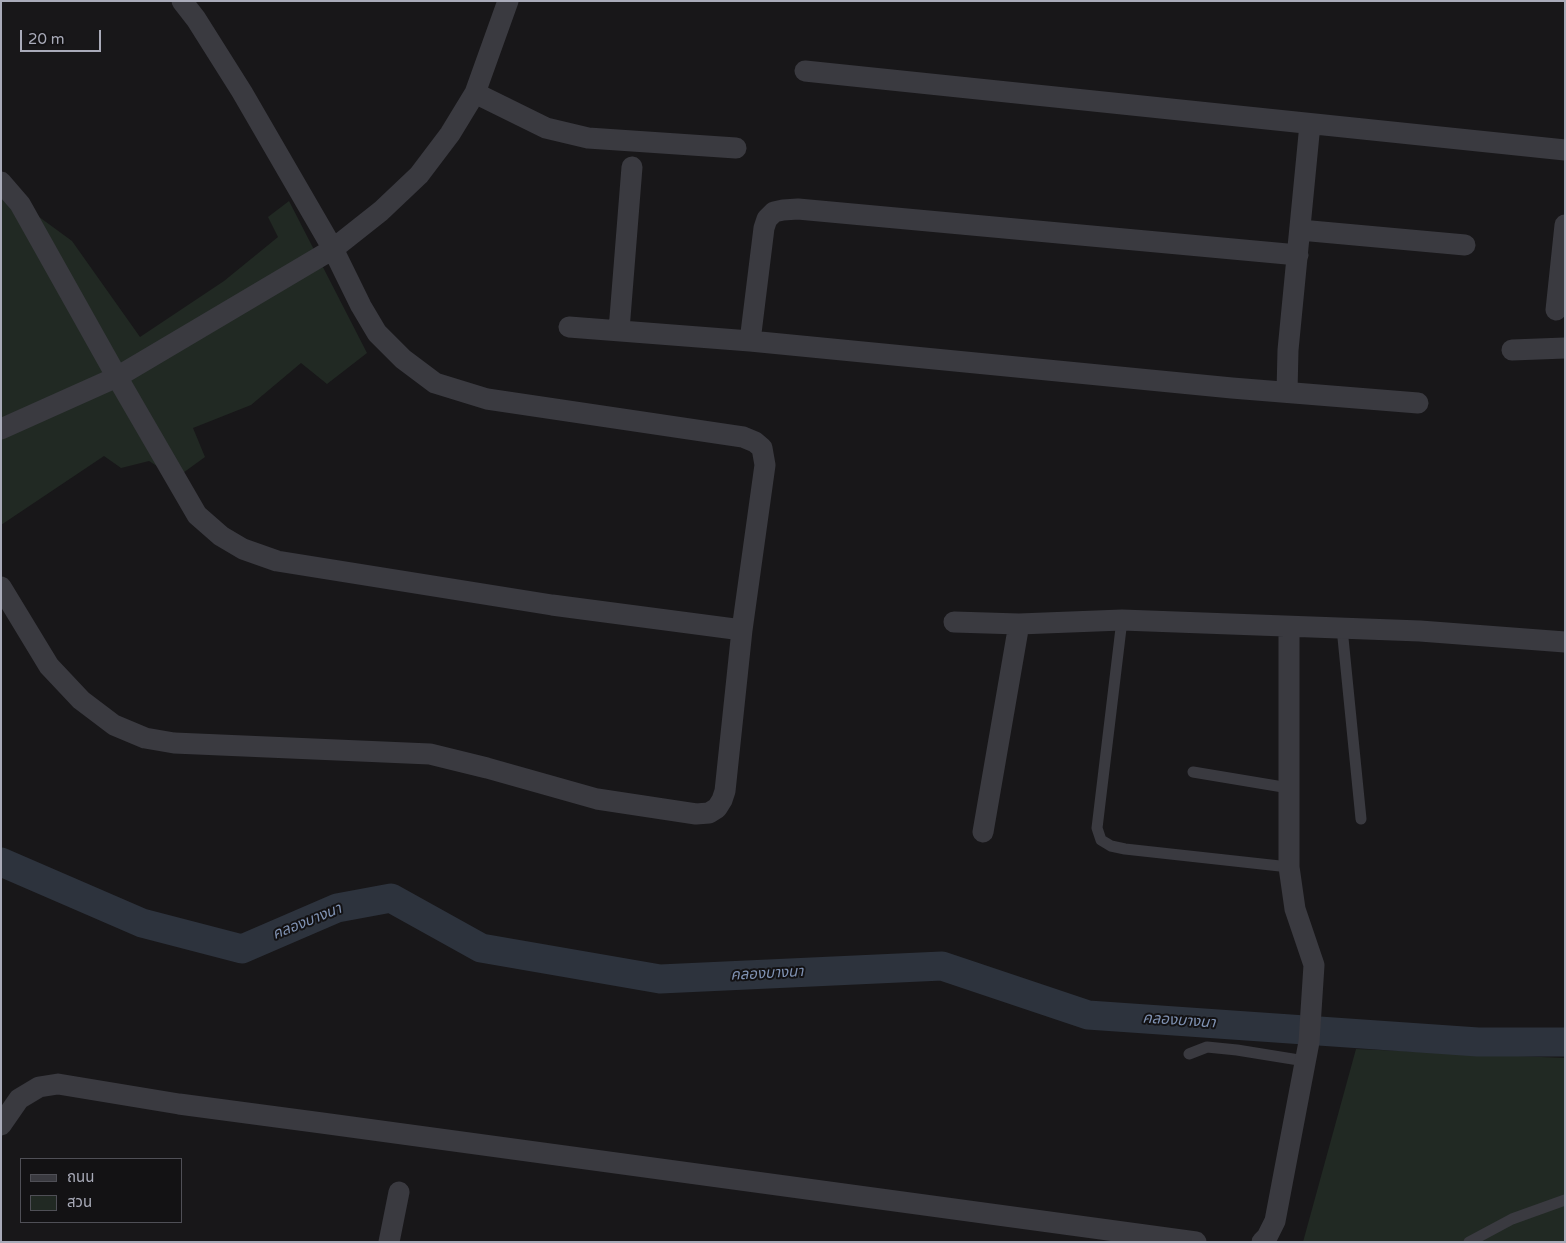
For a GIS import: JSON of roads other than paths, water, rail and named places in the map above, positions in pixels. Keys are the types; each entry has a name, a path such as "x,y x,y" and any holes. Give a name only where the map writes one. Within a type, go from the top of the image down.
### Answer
{"street":[{"path":"1,587 49,666 81,700 114,725 145,738 174,743 430,754 597,799 696,814 709,813 717,808 725,791 742,630 765,465 762,448 755,442 743,438 487,399 435,383 403,360 377,333 361,306 333,249 242,92 182,1"},
{"path":"1,429 117,377 333,249 381,211 419,174 450,134 475,93 508,1"},
{"path":"804,72 1565,150"},
{"path":"475,93 546,128 588,138 736,148"},
{"path":"1287,392 1288,350 1310,124"},
{"path":"619,330 632,167"},
{"path":"1,182 20,204 117,377 198,515 221,536 243,549 277,561 552,605 742,630"},
{"path":"750,340 764,228 767,219 774,212 783,210 798,209 1298,255"},
{"path":"1556,310 1565,225"},
{"path":"1300,230 1465,246"},
{"path":"568,327 750,340 950,361 1418,403"},
{"path":"1512,350 1565,348"},
{"path":"954,622 1019,624 1122,620 1420,631 1565,642"},
{"path":"983,832 1019,624"},
{"path":"1262,1242 1275,1222 1307,1051 1314,965 1295,909 1289,868 1289,627"},
{"path":"1,1125 19,1099 39,1087 58,1084 293,1120 1196,1242"},
{"path":"389,1242 399,1192"}],"lane":[{"path":"1122,620 1096,828 1101,840 1111,846 1125,849 1289,868"},
{"path":"1342,628 1360,820"},
{"path":"1193,772 1289,788"},
{"path":"1189,1054 1207,1047 1237,1050 1307,1051"},
{"path":"1469,1242 1512,1219 1565,1200"}],"waterway":[{"name":"คลองบางนา","path":"1,862 142,923 242,949 337,908 391,898 481,948 660,979 942,966 1088,1015 1478,1042 1565,1042"}]}
